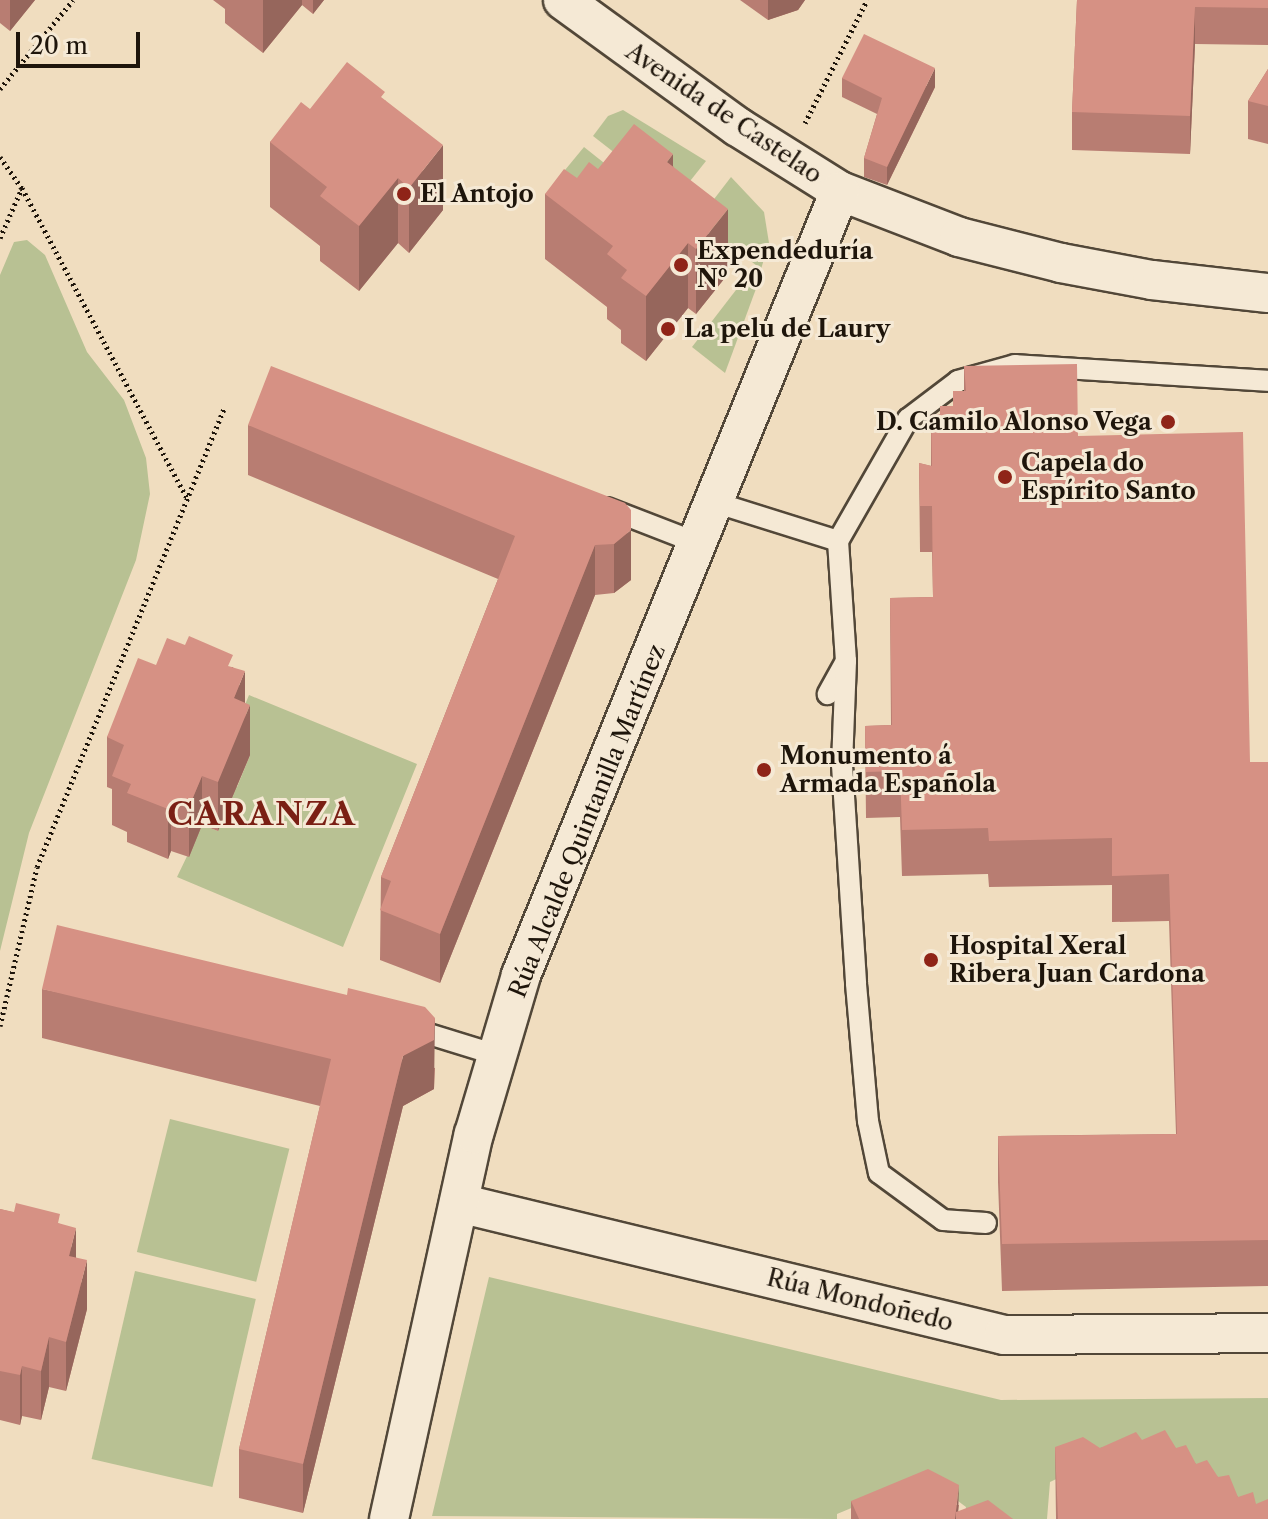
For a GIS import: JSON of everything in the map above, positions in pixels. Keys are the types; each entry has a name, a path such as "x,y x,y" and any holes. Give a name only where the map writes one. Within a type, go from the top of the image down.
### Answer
{"street":[{"name":"Avenida de Castelao","path":"563,0 785,159 840,191 959,237 1061,263 1152,280 1268,293"},
{"name":"Rúa Alcalde Quintanilla Martínez","path":"389,1519 459,1203 521,975 717,503 840,191"},
{"name":"Rúa Mondoñedo","path":"459,1203 1004,1335 1268,1333"}],"lane":[{"path":"986,1223 943,1220 879,1173 868,1121 856,984 842,765 846,661 838,541 908,419 958,381 1015,365 1268,381"},
{"path":"582,498 700,544"},
{"path":"717,503 838,541"},
{"path":"828,694 846,661"},
{"path":"381,1020 497,1055"}],"path":[{"path":"0,89 73,0"},
{"path":"785,159 867,0"},
{"path":"0,157 22,188 187,499"},
{"path":"0,238 22,188"},
{"path":"0,1026 37,867 224,408"}],"green space":[{"path":"623,110 706,161 675,200 593,136 608,116"},
{"path":"584,147 623,178 551,187"},
{"path":"731,177 764,212 769,243 761,269 698,220"},
{"path":"27,240 45,255 87,352 124,400 146,458 150,494 136,560 29,833 0,951 0,275 14,242"},
{"path":"746,277 757,286 725,373 692,347"},
{"path":"249,695 417,764 343,947 177,877 202,825 218,831 229,804 220,781 237,787 250,755 239,719"},
{"path":"170,1119 289,1149 256,1282 137,1252"},
{"path":"135,1271 256,1299 212,1487 92,1459"},
{"path":"489,1277 1001,1400 1268,1398 1268,1519 1088,1464 1050,1482 1047,1519 964,1519 966,1507 926,1477 837,1514 837,1519 432,1516"}],"building":[{"path":"1077,0 1268,0 1268,8 1195,7 1190,116 1072,112"},
{"path":"864,34 935,68 887,167 864,158 882,98 842,78"},
{"path":"347,62 385,92 381,97 443,145 409,188 398,178 359,226 320,196 327,187 270,142 301,102 310,109"},
{"path":"1268,69 1268,106 1248,101"},
{"path":"634,124 673,154 667,162 728,209 696,249 688,243 646,296 621,278 627,270 607,254 613,246 545,194 564,169 577,178 589,162 598,169"},
{"path":"1077,364 1078,436 1243,432 1250,762 1268,762 1268,1240 1002,1244 998,1136 1177,1134 1169,874 1112,876 1112,838 989,841 988,828 902,830 900,771 866,772 865,726 892,725 890,598 933,597 932,506 920,506 919,463 932,466 931,415 940,414 940,406 953,406 953,391 966,391 964,366"},
{"path":"271,366 625,503 631,510 631,530 614,544 595,545 440,934 380,910 391,881 381,877 515,536 248,425"},
{"path":"189,636 233,655 228,666 245,671 234,698 250,705 218,782 202,776 189,807 171,801 168,809 127,793 131,784 112,776 124,745 107,737 138,658 156,665 167,638 185,645"},
{"path":"57,925 347,995 348,988 425,1007 435,1018 434,1040 403,1056 303,1464 239,1449 331,1059 42,989"},
{"path":"16,1203 60,1214 58,1223 76,1228 69,1256 87,1260 66,1342 49,1337 41,1371 22,1366 20,1375 0,1371 0,1209 14,1212"},
{"path":"1165,1430 1176,1448 1186,1445 1196,1464 1207,1460 1218,1477 1229,1475 1238,1497 1253,1492 1256,1504 1268,1499 1268,1519 1058,1519 1055,1447 1083,1437 1100,1448 1136,1432 1142,1440"},
{"path":"928,1469 959,1485 955,1519 859,1519 851,1501"},
{"path":"988,1500 1013,1519 956,1519 956,1512"}],"place":[{"name":"El Antojo","path":"404,194"},
{"name":"Expendeduría Nº 20","path":"681,265"},
{"name":"La pelu de Laury","path":"668,329"},
{"name":"D. Camilo Alonso Vega","path":"1168,422"},
{"name":"Capela do Espírito Santo","path":"1005,477"},
{"name":"Monumento á Armada Española","path":"764,770"},
{"name":"Hospital Xeral Ribera Juan Cardona","path":"931,960"}],"district":[{"name":"CARANZA","path":"262,814"}]}
